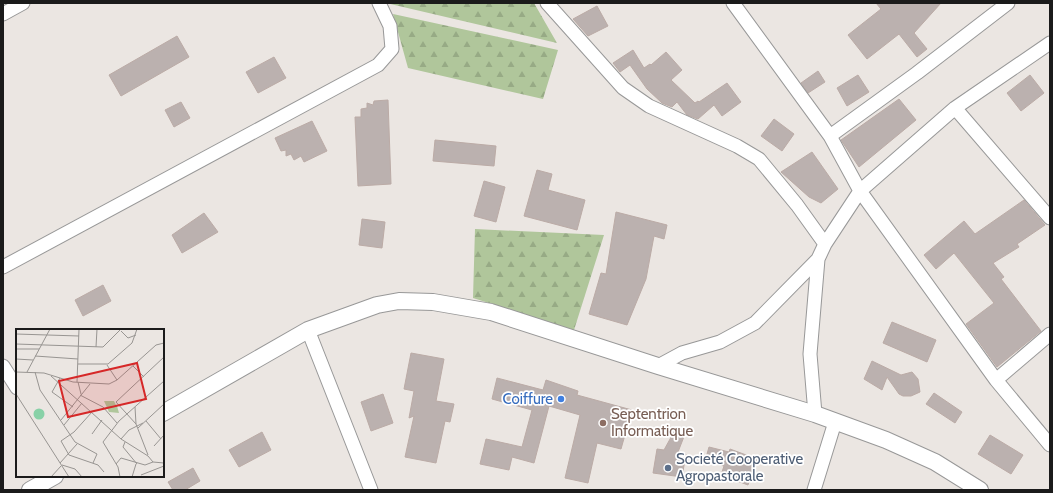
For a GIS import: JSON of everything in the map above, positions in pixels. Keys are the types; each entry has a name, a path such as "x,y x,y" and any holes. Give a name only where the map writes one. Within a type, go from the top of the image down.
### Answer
{"street":[{"path":"3,14 24,3"},
{"path":"3,267 378,65 392,49 390,26 379,3"},
{"path":"547,3 623,88 649,106 737,146 758,159 797,205 825,244"},
{"path":"733,3 830,136 860,191 996,380 1050,445"},
{"path":"830,136 917,73 1008,3"},
{"path":"658,366 682,353 720,342 755,323 818,258 825,244 860,191 955,108 1050,43"},
{"path":"955,108 1050,218"},
{"path":"816,414 810,354 818,258"},
{"path":"164,413 308,330 377,305 400,301 433,302 491,312 658,366 816,414 886,440 936,462 980,490"},
{"path":"308,330 370,490"},
{"path":"996,380 1050,334"},
{"path":"3,366 16,386"},
{"path":"814,490 835,422"},
{"path":"30,490 52,477"}],"green space":[{"path":"386,3 534,3 557,43"},
{"path":"393,14 558,50 543,99 408,68"},
{"path":"475,229 604,235 574,330 473,298"}],"building":[{"path":"876,3 941,3 914,33 927,49 917,57 899,34 867,59 848,35 881,9"},
{"path":"597,6 608,26 588,36 573,19"},
{"path":"177,36 189,57 121,96 109,75"},
{"path":"633,50 644,68 650,64 651,65 666,52 682,70 671,80 695,103 698,101 699,102 727,83 741,102 722,116 714,105 698,119 687,115 677,102 672,107 662,103 647,89 630,65 620,72 613,63"},
{"path":"274,57 286,78 258,93 246,72"},
{"path":"818,71 825,82 808,93 801,83"},
{"path":"858,75 869,92 847,106 837,88"},
{"path":"1030,75 1044,93 1021,111 1007,93"},
{"path":"899,99 916,120 859,167 841,140"},
{"path":"388,100 391,184 358,186 355,117 361,117 361,109 367,108 367,103 373,105 374,101"},
{"path":"181,102 190,118 174,127 165,110"},
{"path":"774,119 794,134 782,151 761,136"},
{"path":"312,121 327,151 304,162 301,156 294,160 291,154 286,156 286,150 281,151 275,138"},
{"path":"435,140 496,146 494,166 433,161"},
{"path":"812,152 838,189 821,203 809,197 781,172"},
{"path":"537,170 552,174 548,190 585,200 577,230 524,216"},
{"path":"484,181 505,187 496,222 474,216"},
{"path":"1024,200 1045,225 1017,244 1019,247 993,263 1004,277 1001,279 1041,331 997,367 966,324 994,303 954,253 936,269 924,255 964,221 975,234"},
{"path":"616,212 667,225 664,239 654,236 646,279 627,325 589,314 601,273 606,274"},
{"path":"204,213 218,232 182,253 172,235"},
{"path":"362,219 385,222 382,248 359,245"},
{"path":"103,285 111,301 83,316 75,300"},
{"path":"892,322 936,340 927,362 883,343"},
{"path":"411,353 444,359 436,401 454,404 450,422 445,421 436,463 405,457 414,416 409,418 414,391 404,389"},
{"path":"872,361 901,375 912,372 918,379 920,392 911,396 903,396 899,394 887,377 882,390 864,379"},
{"path":"497,378 543,390 546,380 578,391 577,395 632,410 621,449 597,443 588,483 565,478 580,415 549,406 534,463 512,457 509,470 480,464 486,439 522,447 532,410 492,399"},
{"path":"934,393 962,412 955,423 926,404"},
{"path":"383,394 393,423 371,431 361,402"},
{"path":"675,430 685,434 678,452 686,454 682,477 653,473 657,449 664,450"},
{"path":"262,432 271,450 239,467 229,450"},
{"path":"990,435 1023,455 1011,474 978,454"},
{"path":"709,447 729,452 730,449 757,459 748,485 721,475 724,466 705,461"},
{"path":"193,468 200,481 185,490 173,490 168,482"}],"place":[{"name":"Coiffure","path":"561,399"},
{"name":"Septentrion Informatique","path":"603,423"},
{"name":"Societé Cooperative Agropastorale","path":"668,468"}]}
